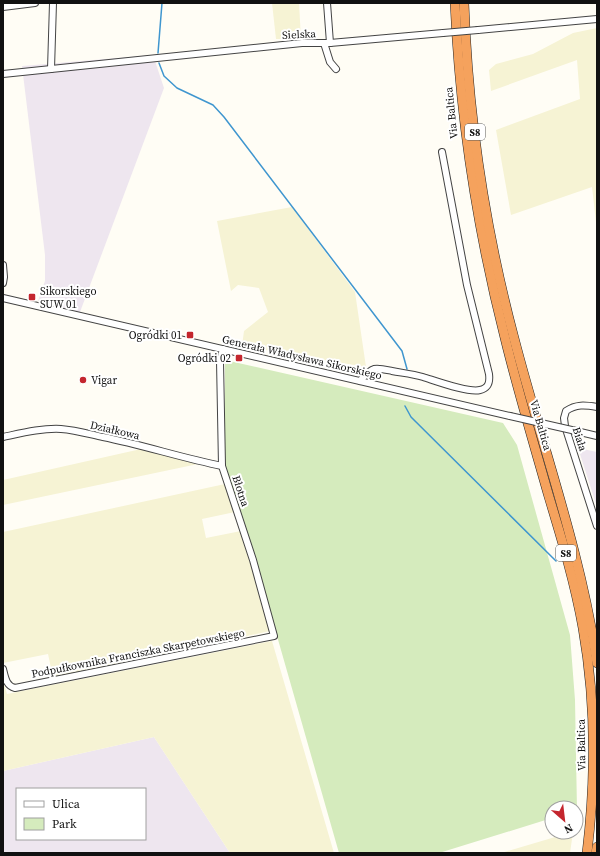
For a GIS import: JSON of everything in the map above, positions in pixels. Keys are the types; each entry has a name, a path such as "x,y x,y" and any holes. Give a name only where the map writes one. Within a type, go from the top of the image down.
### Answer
{"highway":[{"name":"Via Baltica","path":"455,3 458,60 466,134 476,202 487,261 513,370 567,559 579,607 584,638 591,700 594,752 592,808 587,853"},
{"name":"Via Baltica","path":"464,3 467,61 474,127 481,178 496,260 524,375 580,571 597,663"},
{"path":"596,853 597,847"}],"street":[{"path":"3,7 35,3"},
{"path":"51,69 52,3"},
{"path":"327,3 327,43 330,62 336,69"},
{"name":"Sielska","path":"3,74 302,43 327,43 597,19"},
{"path":"360,381 368,372 374,369 382,369 421,376 460,388 476,391 487,387 490,382 467,285 442,152"},
{"path":"3,265 3,283"},
{"name":"Generała Władysława Sikorskiego","path":"3,298 597,436"},
{"name":"Błotna","path":"223,349 220,361 222,466 253,560 274,636"},
{"name":"Biała","path":"597,407 577,405 566,411 564,418 565,426 597,526"},
{"name":"Działkowa","path":"3,437 44,430 71,430 125,441 201,462 222,466"},
{"name":"Podpułkownika Franciszka Skarpetowskiego","path":"3,669 7,684 10,687 15,688 274,636"}],"shaded area":[{"path":"272,3 299,3 301,39 276,39"},
{"path":"597,28 597,231 592,187 511,215 496,130 580,99 577,60 491,91 489,70 496,64 533,54 573,33"},
{"path":"153,55 164,88 80,312 38,301 45,281 45,255 22,66"},
{"path":"292,207 355,292 366,367 242,346 244,331 268,312 259,288 238,285 231,291 217,221"},
{"path":"578,448 597,452 597,507"},
{"path":"141,449 198,464 3,505 3,480"},
{"path":"225,484 235,512 202,519 206,538 241,531 270,631 53,677 48,654 3,663 3,532"},
{"path":"272,641 334,853 230,853 154,737 3,771 3,681 7,694"},
{"path":"154,737 230,853 3,853 3,771"},
{"path":"546,840 572,840 570,853 501,853"}],"green space":[{"path":"225,360 503,423 517,445 570,635 575,700 577,800 544,800 544,820 439,853 339,853 251,545 225,465"}],"waterway":[{"path":"158,53 162,3"},
{"path":"159,63 164,76 177,88 213,105 224,117 402,351 407,369"},
{"path":"405,406 411,417 556,561"}],"place":[{"name":"Sikorskiego SUW 01","path":"32,297"},
{"name":"Ogródki 01","path":"190,335"},
{"name":"Ogródki 02","path":"239,358"},
{"name":"Vigar","path":"83,380"}]}
